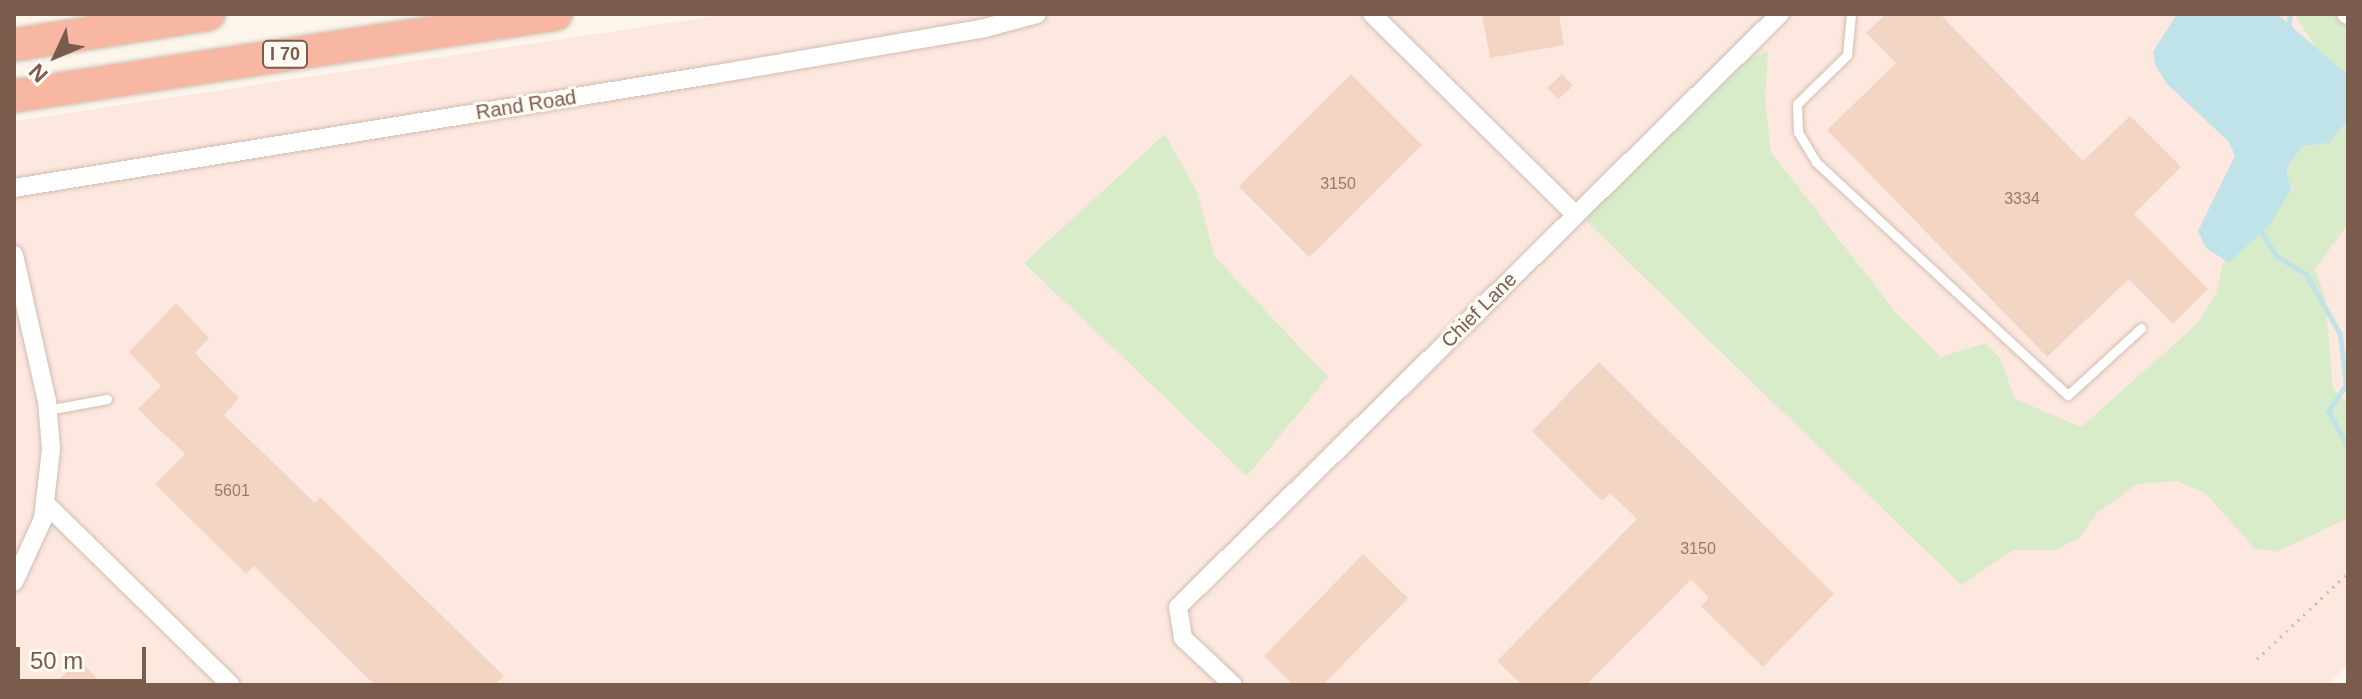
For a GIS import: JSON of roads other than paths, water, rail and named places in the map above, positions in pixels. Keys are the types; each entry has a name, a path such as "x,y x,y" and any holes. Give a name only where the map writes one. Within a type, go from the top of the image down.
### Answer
{"highway":[{"path":"14,45 209,14"},
{"name":"I 70","path":"14,96 556,14"}],"street":[{"name":"Rand Road","path":"14,188 831,55 981,29 1037,14"},
{"path":"1372,14 1576,215"},
{"name":"Chief Lane","path":"1233,685 1183,638 1178,607 1780,14"},
{"path":"14,255 47,410 51,457 47,505 22,552 14,582"},
{"path":"47,505 231,685"}],"lane":[{"path":"1851,14 1847,55 1797,104 1798,132 1816,162 2068,395 2141,328"},
{"path":"47,410 107,399"}],"water":[{"path":"2177,14 2277,14 2348,75 2348,120 2329,143 2303,146 2286,169 2291,190 2270,224 2229,263 2206,248 2198,231 2235,156 2229,142 2166,83 2155,64 2153,52"}],"waterway":[{"path":"2288,29 2290,14"},
{"path":"2260,230 2276,256 2306,274 2340,334 2346,385 2328,411 2348,447"}]}
